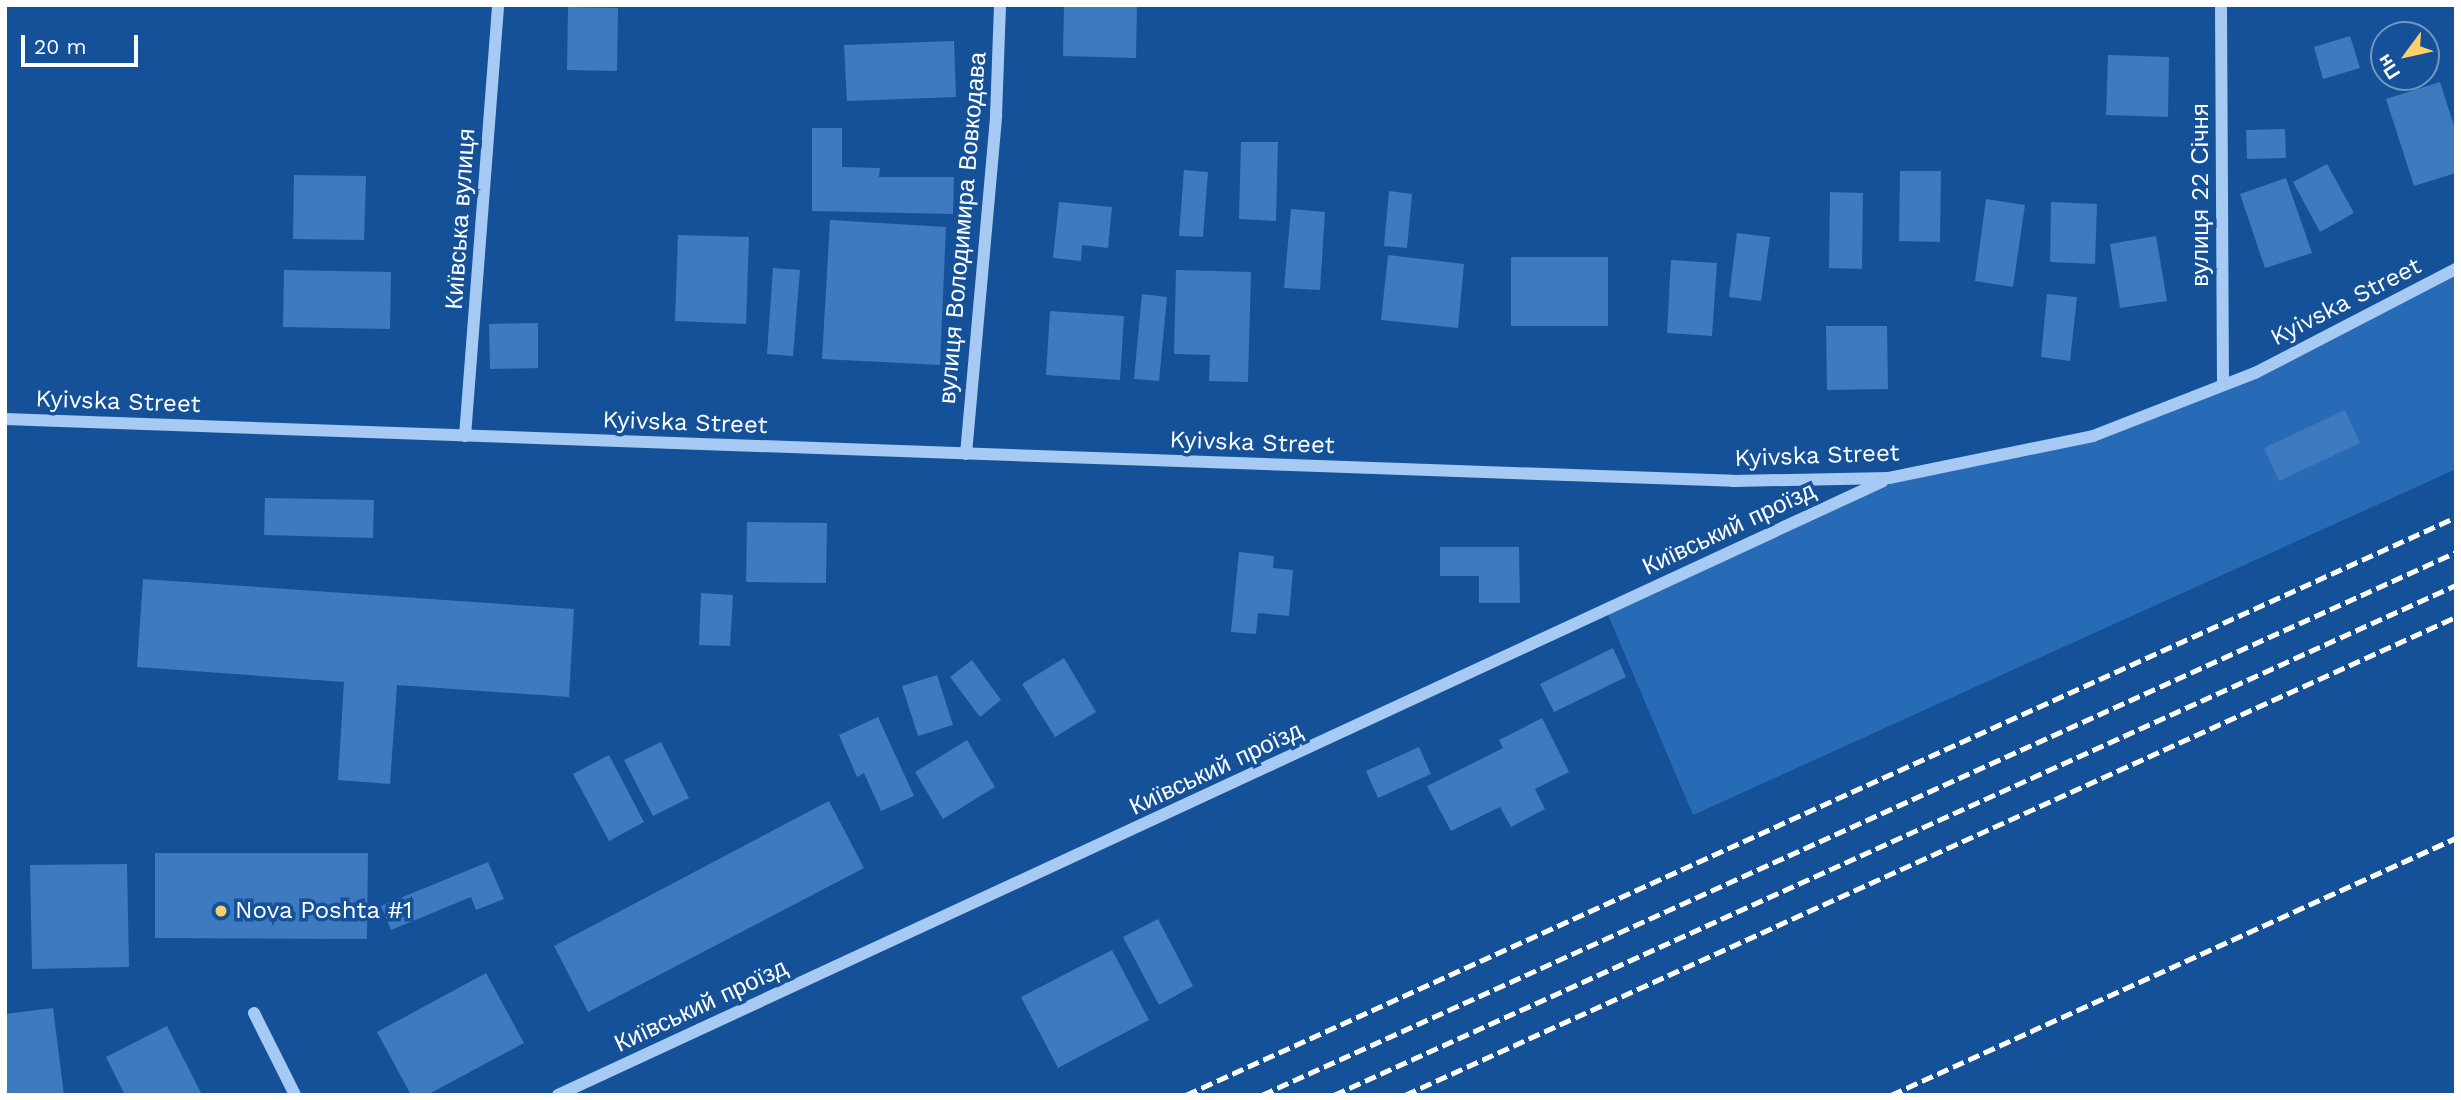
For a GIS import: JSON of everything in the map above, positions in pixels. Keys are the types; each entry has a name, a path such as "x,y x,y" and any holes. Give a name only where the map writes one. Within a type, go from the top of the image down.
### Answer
{"street":[{"name":"Київська вулиця","path":"465,436 498,5"},
{"name":"вулиця Володимира Вовкодава","path":"966,454 996,115 1000,5"},
{"name":"вулиця 22 Січня","path":"2221,5 2222,385"},
{"name":"Kyivska Street","path":"5,419 1733,481 1889,478 2093,436 2222,385 2456,269"},
{"name":"Київський проїзд","path":"558,1095 1889,478"},
{"path":"254,1013 295,1095"}],"shaded area":[{"path":"2456,269 2456,469 1693,815 1606,610 1889,478 2093,436 2255,373"}],"building":[{"path":"1064,5 1137,5 1136,58 1063,56"},
{"path":"568,7 618,8 617,71 567,70"},
{"path":"2350,36 2360,68 2323,79 2314,47"},
{"path":"954,41 956,97 847,101 844,45"},
{"path":"2108,55 2169,57 2168,117 2106,115"},
{"path":"2440,82 2456,132 2456,173 2414,186 2386,99 2411,91 2440,91"},
{"path":"812,128 842,128 842,167 880,168 879,177 954,177 953,214 812,211"},
{"path":"2285,129 2286,158 2247,159 2246,130"},
{"path":"1241,142 1278,142 1276,221 1239,219"},
{"path":"2327,164 2354,213 2320,232 2293,182"},
{"path":"1184,170 1208,172 1203,237 1179,236"},
{"path":"1900,171 1941,171 1940,242 1899,241"},
{"path":"294,175 366,176 364,240 293,239"},
{"path":"2286,178 2312,253 2265,268 2240,194"},
{"path":"1389,191 1412,194 1407,248 1384,246"},
{"path":"1830,192 1863,193 1862,269 1829,268"},
{"path":"1986,199 2025,205 2013,287 1975,281"},
{"path":"1059,202 1112,207 1108,248 1082,245 1081,261 1053,258"},
{"path":"2051,202 2097,204 2095,264 2050,262"},
{"path":"1291,209 1325,212 1320,290 1284,288"},
{"path":"830,220 946,227 940,365 822,359"},
{"path":"1737,233 1770,237 1761,301 1729,297"},
{"path":"678,235 749,237 746,324 675,321"},
{"path":"2156,236 2167,301 2120,308 2110,244"},
{"path":"1388,255 1464,264 1458,328 1381,320"},
{"path":"1511,257 1608,257 1608,326 1511,326"},
{"path":"1671,260 1717,263 1712,336 1667,333"},
{"path":"773,268 800,270 793,356 767,354"},
{"path":"284,270 391,272 390,329 283,327"},
{"path":"1176,270 1251,272 1248,382 1209,381 1210,355 1174,354"},
{"path":"1142,294 1167,297 1159,381 1134,379"},
{"path":"2047,294 2077,297 2070,361 2041,357"},
{"path":"1050,311 1124,316 1120,380 1046,375"},
{"path":"538,323 538,368 490,369 489,324"},
{"path":"1826,326 1887,326 1888,389 1827,390"},
{"path":"2345,410 2360,443 2279,481 2264,448"},
{"path":"265,498 374,500 373,538 264,535"},
{"path":"747,522 827,523 826,583 746,582"},
{"path":"1440,547 1519,547 1520,603 1479,603 1479,576 1440,576"},
{"path":"1239,552 1274,556 1273,568 1293,570 1289,616 1258,613 1256,634 1231,632"},
{"path":"143,579 574,609 569,697 397,685 390,784 338,780 344,682 137,667"},
{"path":"701,593 733,595 730,646 699,645"},
{"path":"1613,648 1626,677 1554,712 1540,684"},
{"path":"1064,658 1096,712 1055,737 1022,684"},
{"path":"972,660 1001,700 980,717 950,677"},
{"path":"937,675 953,725 918,736 902,686"},
{"path":"878,717 914,796 881,811 864,773 857,777 839,735"},
{"path":"1542,718 1569,772 1535,789 1545,809 1511,827 1500,807 1451,831 1427,786 1503,748 1499,740"},
{"path":"967,740 995,787 943,819 915,772"},
{"path":"661,742 689,798 653,816 624,760"},
{"path":"1419,747 1431,774 1378,798 1366,771"},
{"path":"609,755 644,822 609,841 573,774"},
{"path":"829,801 864,868 588,1012 554,946"},
{"path":"155,853 368,853 367,939 155,938"},
{"path":"488,862 504,899 476,910 471,897 391,930 381,906"},
{"path":"127,864 129,967 32,969 30,865"},
{"path":"1158,919 1193,986 1159,1005 1123,937"},
{"path":"1112,950 1149,1020 1058,1068 1021,997"},
{"path":"486,973 524,1043 427,1095 411,1095 377,1032"},
{"path":"53,1008 64,1095 5,1095 5,1014"},
{"path":"167,1026 202,1095 125,1095 106,1057"}],"railway":[{"path":"1186,1095 2456,517"},
{"path":"1262,1095 2456,552"},
{"path":"1334,1095 2456,585"},
{"path":"1405,1095 2456,617"},
{"path":"1891,1095 2456,838"}],"place":[{"name":"Nova Poshta #1","path":"221,911"}]}
